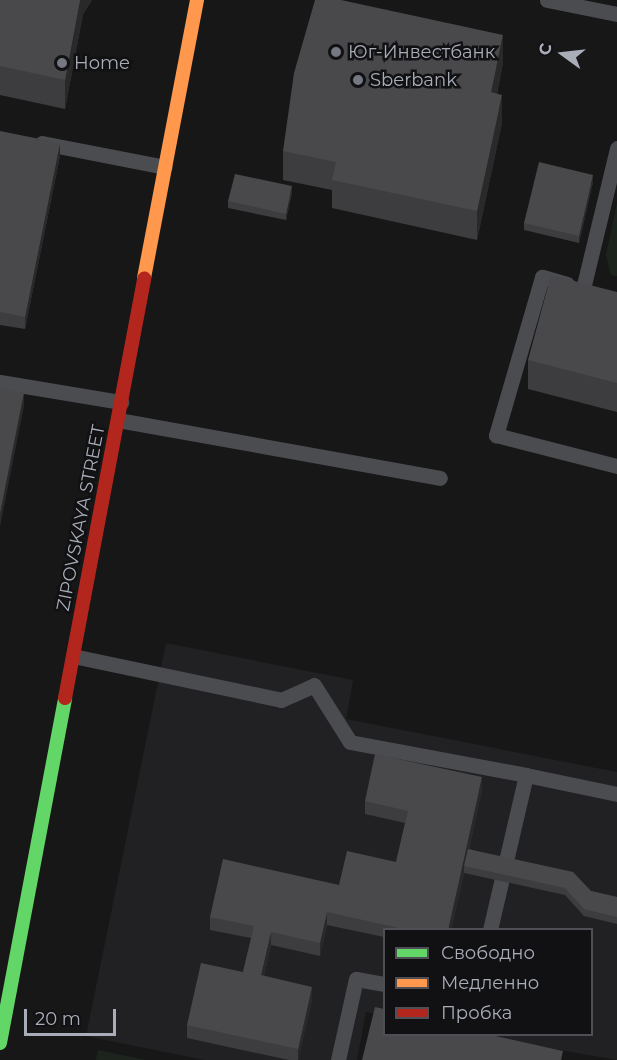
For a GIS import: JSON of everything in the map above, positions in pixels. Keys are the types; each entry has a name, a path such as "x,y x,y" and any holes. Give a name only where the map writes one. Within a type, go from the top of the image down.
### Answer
{"street":[{"name":"ZIPOVSKAYA STREET","path":"0,1043 197,0"}],"lane":[{"path":"547,0 617,14"},
{"path":"22,139 165,167"},
{"path":"583,289 617,148"},
{"path":"606,295 542,277 496,435 617,466"},
{"path":"0,382 121,402"},
{"path":"118,420 440,478"},
{"path":"73,656 281,700 314,685 350,742 617,794"},
{"path":"490,928 526,775"},
{"path":"338,1060 356,979 383,984"}],"shaded area":[{"path":"617,203 617,276 611,275 606,255"},
{"path":"166,643 353,680 346,719 617,772 617,1060 482,1036 593,1036 593,928 383,928 383,1016 366,1012 357,1060 204,1060 86,1036"},
{"path":"98,1050 146,1060 96,1060"}],"building":[{"path":"0,0 80,0 65,80 0,66"},
{"path":"315,0 341,0 503,35 491,92 502,95 477,211 332,180 336,162 283,151 294,73"},
{"path":"0,131 60,143 25,317 0,312"},
{"path":"539,162 593,175 579,236 524,223"},
{"path":"235,174 292,186 286,214 228,201"},
{"path":"551,275 617,292 617,383 528,360"},
{"path":"0,388 24,393 0,514"},
{"path":"375,754 482,777 448,928 399,928 327,912 320,943 271,932 261,975 312,987 298,1049 187,1025 201,963 243,972 254,926 210,917 223,859 339,885 347,851 396,862 408,811 365,801"},
{"path":"468,849 573,872 591,891 617,897 617,917 584,909 565,888 464,866"},
{"path":"375,1007 383,1009 383,1036 496,1036 563,1051 561,1060 362,1060"}],"traffic: fast":[{"path":"0,1043 65,698"}],"traffic: slow":[{"path":"144,278 197,0"}],"traffic: jam":[{"path":"65,698 144,278"}],"place":[{"name":"Юг-Инвестбанк","path":"336,52"},
{"name":"Home","path":"62,63"},
{"name":"Sberbank","path":"358,80"}]}
